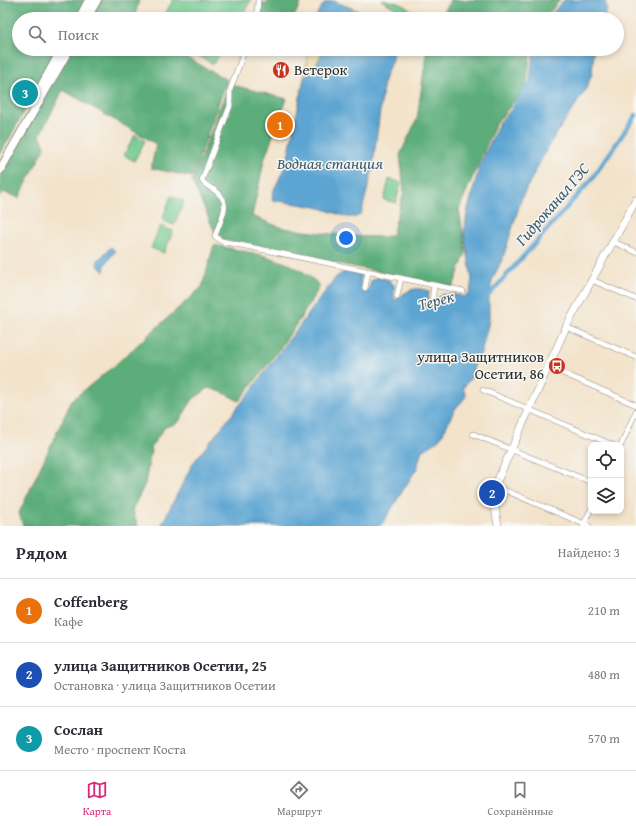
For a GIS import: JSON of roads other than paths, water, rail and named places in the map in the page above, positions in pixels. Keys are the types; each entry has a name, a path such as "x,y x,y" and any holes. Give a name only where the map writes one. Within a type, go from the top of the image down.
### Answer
{"main road":[{"path":"83,12 89,0"},
{"path":"90,12 97,0"},
{"path":"0,158 58,56"},
{"path":"0,170 65,56"}],"street":[{"path":"257,12 258,0"},
{"path":"242,56 230,90 230,106 202,180 203,183 222,195 225,199 226,204 215,236 222,241 463,291"},
{"path":"498,526 494,501 496,486 511,450 566,327 634,209 636,200"},
{"path":"614,242 636,252"},
{"path":"365,288 368,272"},
{"path":"397,296 402,278"},
{"path":"592,280 636,299"},
{"path":"432,302 434,285"},
{"path":"566,327 636,357"},
{"path":"549,367 636,406"},
{"path":"483,390 529,408 606,442"},
{"path":"622,442 636,411"},
{"path":"473,434 588,481"},
{"path":"496,486 585,525 589,514"}],"water":[{"path":"564,0 605,0 607,9 606,12 553,12"},
{"path":"333,1 362,12 318,12 326,2"},
{"name":"Водная станция","path":"393,56 384,80 372,172 361,214 356,217 347,217 317,207 272,200 273,192 287,162 304,78 316,65 320,57"},
{"path":"533,56 593,56 592,74 585,91 550,143 522,197 503,258 493,278 489,295 489,321 481,353 473,368 474,374 463,388 466,396 456,408 440,438 422,450 417,468 382,524 379,526 161,526 193,463 250,392 336,277 346,271 361,275 360,289 365,291 369,288 371,281 378,277 389,280 394,285 394,298 396,300 411,290 419,289 429,291 428,305 434,304 441,295 454,294 464,297 470,292 472,279 464,232 468,209 480,164 499,123 528,91"},
{"path":"111,247 115,251 105,265 104,272 97,265 98,260"}],"waterway":[{"name":"Терек","path":"516,107 533,82"},
{"name":"Гидроканал ГЭС","path":"485,297 489,295 592,179 636,115"}],"place":[{"name":"Ветерок","path":"281,70"},
{"name":"Сослан","path":"25,93"},
{"name":"Coffenberg","path":"280,125"},
{"name":"улица Защитников Осетии, 86","path":"557,366"},
{"name":"улица Защитников Осетии, 25","path":"492,493"}]}
